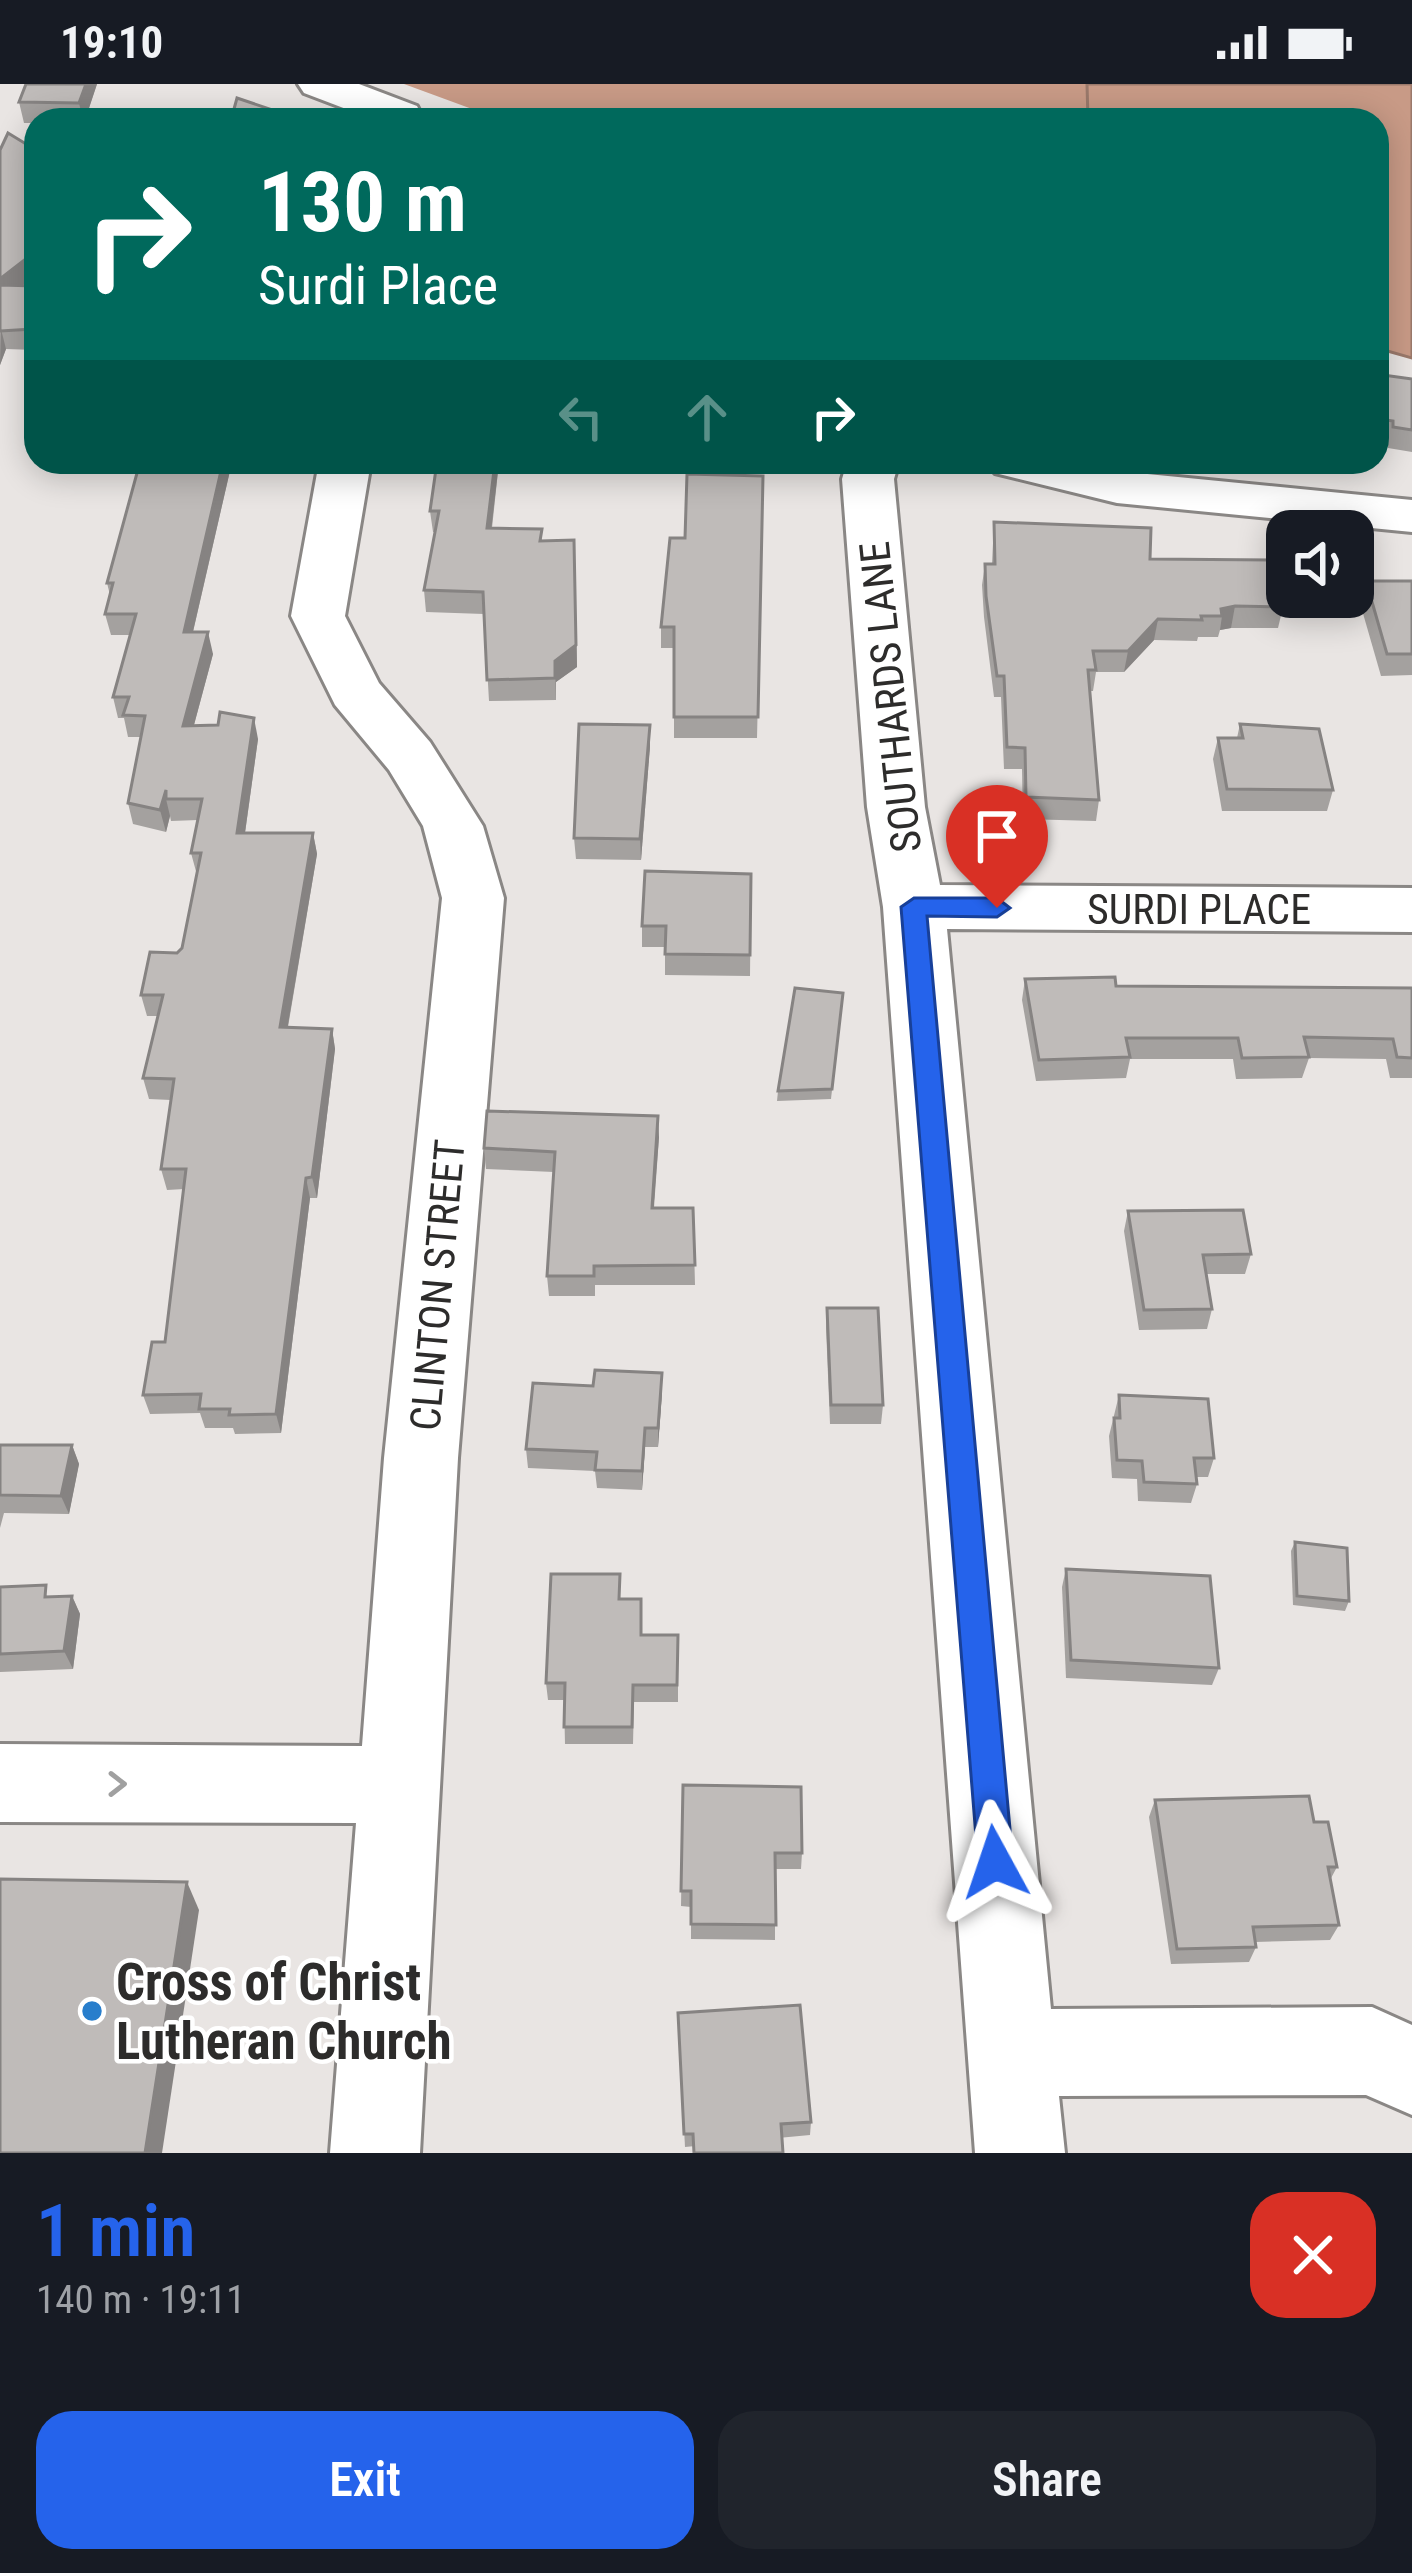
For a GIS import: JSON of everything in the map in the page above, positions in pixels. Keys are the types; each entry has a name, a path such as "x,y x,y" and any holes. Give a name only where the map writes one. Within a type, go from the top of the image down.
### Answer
{"street":[{"path":"319,84 383,108"},
{"name":"CLINTON STREET","path":"343,474 318,616 355,692 410,756 453,826 473,898 421,1458 375,2153"},
{"name":"SOUTHARDS LANE","path":"869,474 896,807 914,907 1020,2153"},
{"path":"1063,474 1117,487 1412,516"},
{"name":"SURDI PLACE","path":"914,907 1412,910"},
{"path":"0,1783 399,1785"},
{"path":"1012,2053 1372,2051 1412,2071"}],"shaded area":[{"path":"404,84 1087,84 1088,108 469,108"},
{"path":"1087,84 1412,84 1412,358 1389,351 1389,108 1088,108"}],"building":[{"path":"26,84 86,84 79,103 19,102"},
{"path":"237,98 267,108 234,108"},
{"path":"8,133 24,143 24,260 0,279 0,150"},
{"path":"0,285 24,286 24,330 0,331"},
{"path":"1389,376 1412,379 1412,430 1393,427 1389,420"},
{"path":"137,474 220,474 184,632 208,632 183,726 218,725 220,712 254,718 237,833 313,833 280,1027 332,1029 312,1177 306,1178 276,1414 229,1415 230,1409 199,1409 201,1394 143,1395 152,1342 165,1342 186,1169 161,1169 174,1079 143,1078 163,995 141,995 150,952 177,953 182,948 201,853 191,853 202,799 166,799 166,790 160,810 128,803 145,716 123,715 129,697 113,697 136,614 105,614 113,583 107,583"},
{"path":"435,474 494,474 487,528 542,529 540,541 574,540 576,645 555,661 555,678 487,680 483,592 424,590 439,511 430,511"},
{"path":"687,474 763,476 758,717 674,717 674,627 661,627 670,538 685,538"},
{"path":"994,522 1151,528 1150,559 1266,560 1266,607 1235,606 1221,609 1222,616 1201,616 1202,620 1158,619 1128,651 1093,651 1096,670 1088,670 1099,800 1026,797 1025,748 1007,747 1004,676 997,676 986,596 985,564 995,564"},
{"path":"1374,581 1412,581 1412,654 1387,654 1374,609"},
{"path":"579,724 650,725 640,839 574,838"},
{"path":"1240,724 1319,729 1333,790 1227,789 1218,738 1243,738"},
{"path":"645,871 751,874 750,955 665,954 666,926 642,926"},
{"path":"1115,977 1116,986 1412,988 1412,1058 1397,1057 1393,1039 1304,1037 1309,1057 1242,1058 1238,1038 1126,1038 1130,1057 1039,1060 1025,979"},
{"path":"795,988 843,993 832,1089 778,1091"},
{"path":"487,1111 658,1116 652,1208 693,1208 695,1265 594,1266 594,1276 547,1276 555,1152 484,1148"},
{"path":"1243,1210 1251,1254 1203,1255 1212,1309 1144,1310 1128,1211"},
{"path":"827,1308 878,1308 883,1405 831,1405"},
{"path":"595,1370 662,1373 658,1428 645,1428 642,1471 595,1470 597,1452 526,1449 533,1383 593,1386"},
{"path":"1119,1395 1208,1399 1214,1458 1194,1458 1197,1484 1144,1482 1142,1461 1117,1460 1114,1418 1120,1418"},
{"path":"0,1445 72,1445 61,1496 0,1495"},
{"path":"1295,1542 1347,1548 1349,1601 1297,1596"},
{"path":"1066,1569 1210,1576 1219,1668 1071,1660"},
{"path":"551,1574 620,1574 619,1599 641,1599 641,1635 678,1635 677,1685 633,1685 632,1727 564,1727 565,1683 546,1683"},
{"path":"46,1585 45,1597 72,1596 64,1651 0,1654 0,1587"},
{"path":"683,1785 801,1787 802,1853 775,1853 776,1925 691,1924 691,1891 681,1891"},
{"path":"1309,1796 1314,1822 1328,1822 1337,1867 1328,1867 1339,1925 1253,1927 1256,1947 1177,1949 1155,1800"},
{"name":"Cross of Christ Lutheran Church","path":"0,1879 187,1882 145,2153 0,2153"},
{"path":"800,2005 811,2122 781,2124 783,2153 694,2153 693,2134 684,2134 678,2013"}],"place":[{"name":"Cross of Christ Lutheran Church","path":"92,2011"}],"route":[{"path":"995,1862 914,907 997,908"}]}
